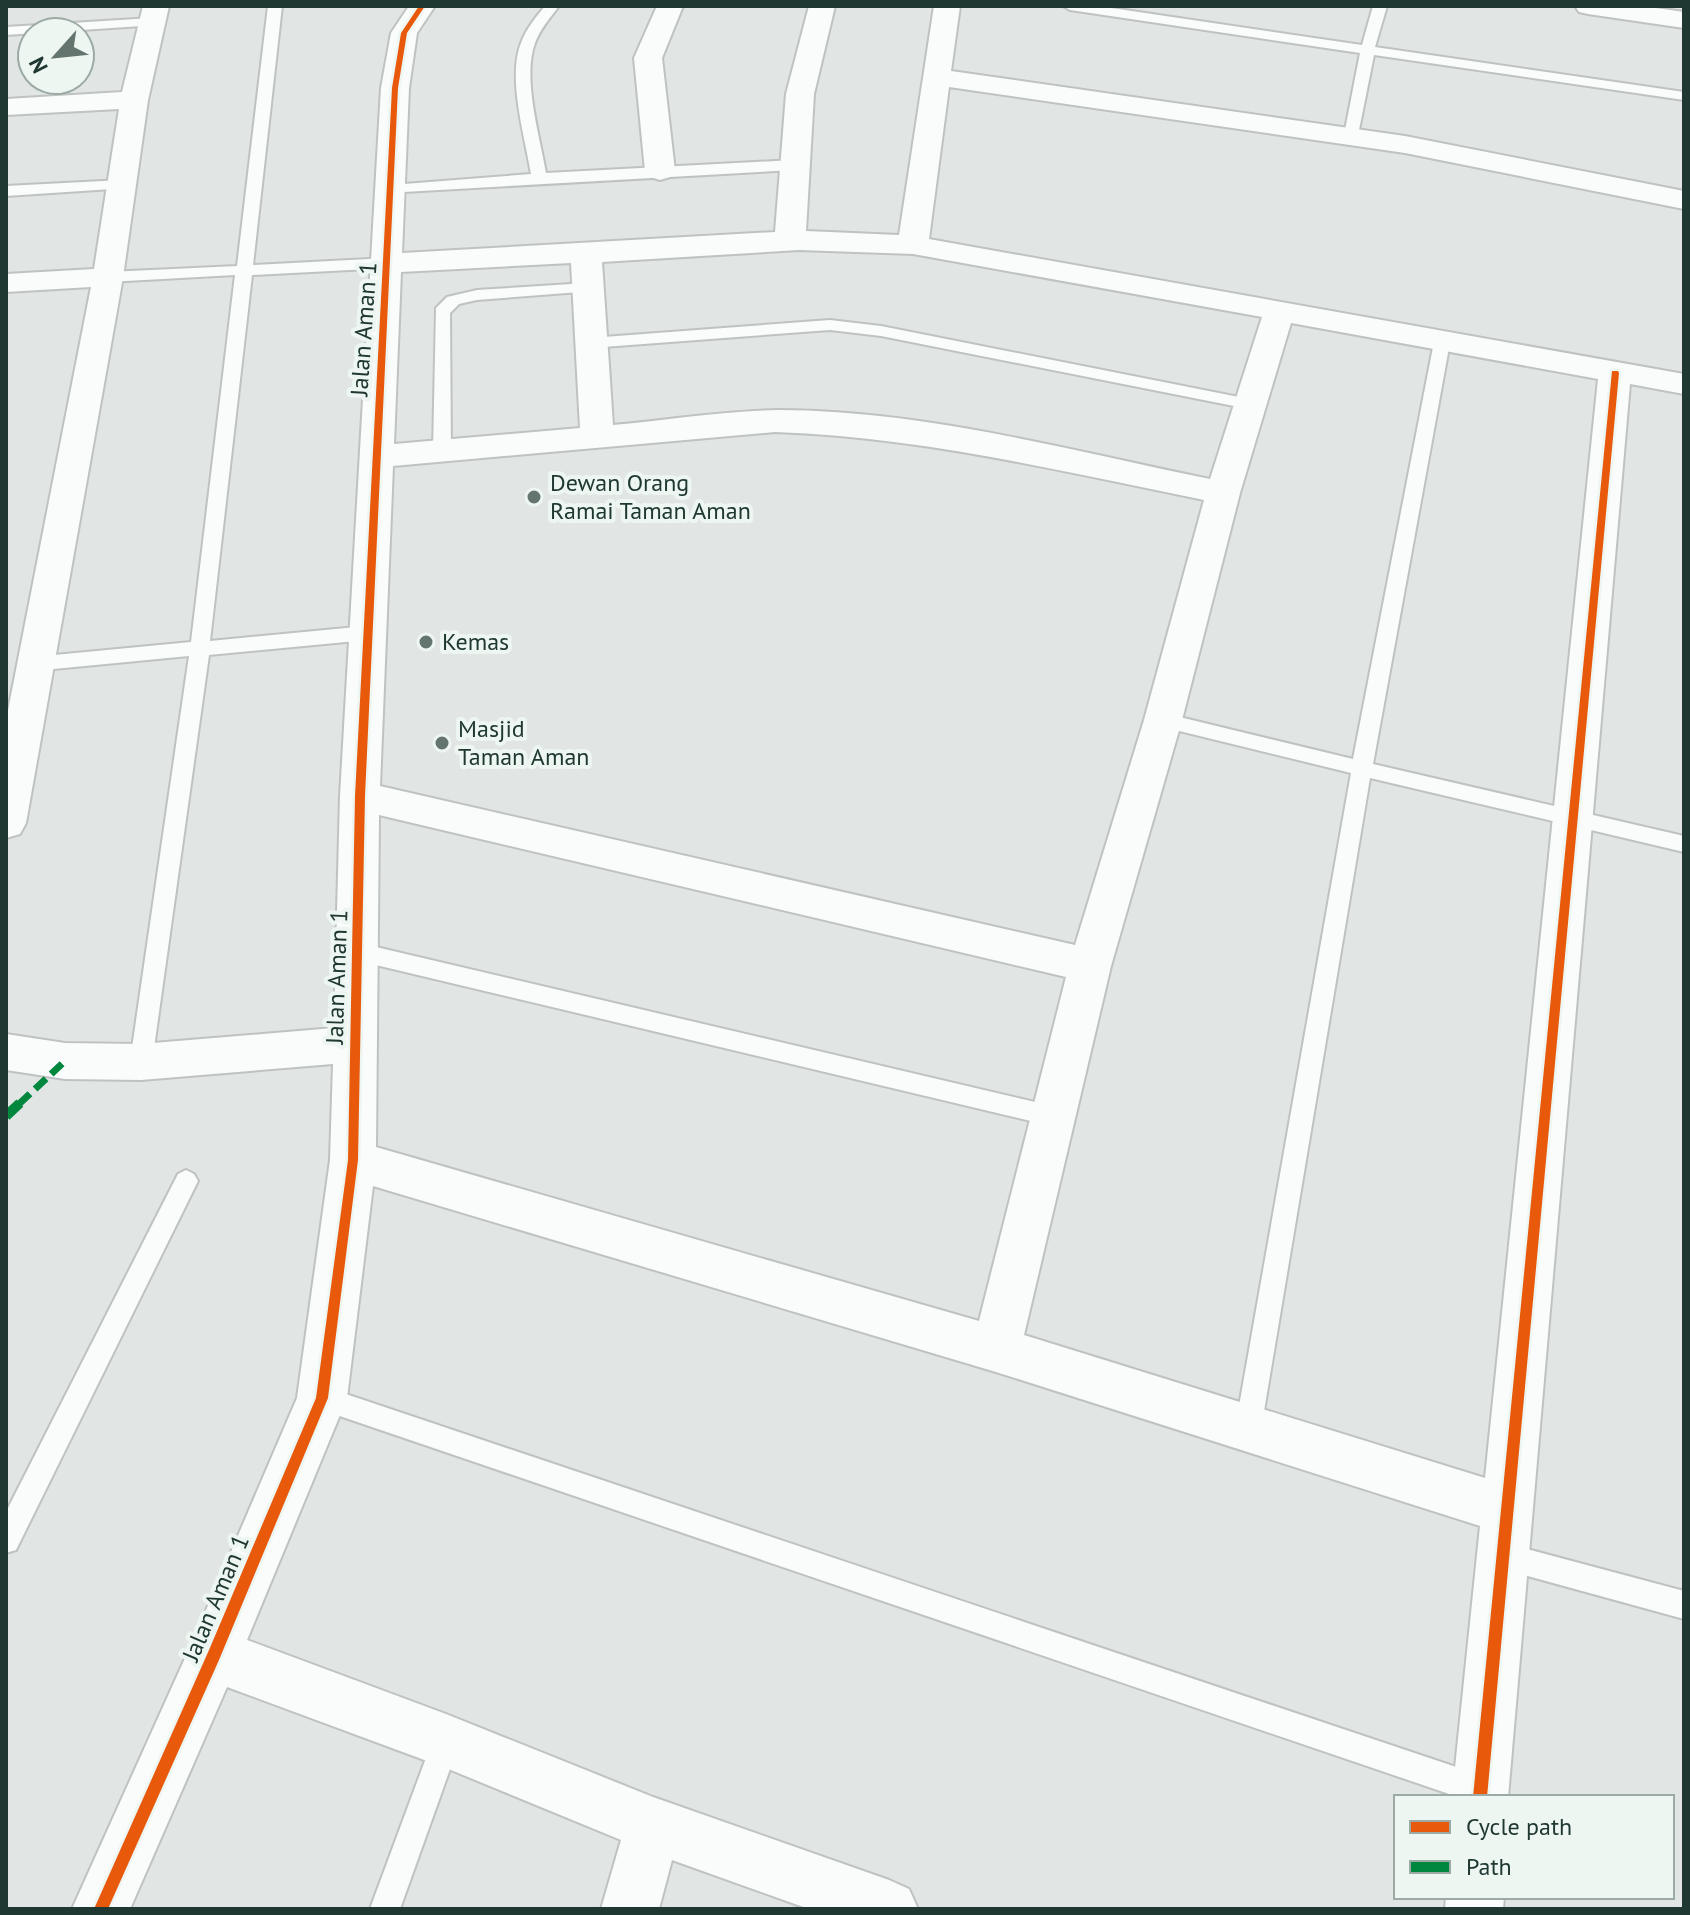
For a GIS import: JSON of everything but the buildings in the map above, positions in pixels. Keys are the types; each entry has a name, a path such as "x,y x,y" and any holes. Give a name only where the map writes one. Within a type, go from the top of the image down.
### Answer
{"street":[{"name":"Jalan Aman 1","path":"101,1909 214,1655 322,1398 353,1160 360,796 397,62 404,33 422,6"},
{"path":"660,171 648,58 670,6"},
{"path":"790,239 800,94 822,6"},
{"path":"913,245 947,6"},
{"path":"1588,6 1684,20"},
{"path":"6,823 33,664 108,277 134,100 154,14"},
{"path":"936,77 1351,135 1526,165 1684,200"},
{"path":"6,107 134,100"},
{"path":"388,263 586,254 790,239 913,245 1684,384"},
{"path":"586,254 597,435"},
{"path":"6,283 108,277"},
{"path":"996,1349 1090,966 1163,720 1223,493 1279,312"},
{"path":"1481,1794 1505,1509 1615,373"},
{"path":"376,457 775,421 839,421 955,440 1223,493"},
{"path":"360,796 1090,966"},
{"path":"6,1052 65,1061 141,1062 354,1044"},
{"path":"353,1160 996,1349 1505,1509"},
{"path":"214,1655 446,1741 653,1825 886,1908"},
{"path":"630,1909 653,1825"}],"lane":[{"path":"141,1062 200,647 275,6"},
{"path":"539,178 527,100 526,49 536,27 552,6"},
{"path":"1070,6 1684,96"},
{"path":"1351,135 1368,48 1380,6"},
{"path":"6,31 154,14"},
{"path":"391,190 539,178 794,165"},
{"path":"6,191 122,185"},
{"path":"108,277 388,263"},
{"path":"442,451 442,312 453,300 477,295 587,288"},
{"path":"590,343 830,325 881,331 1249,404"},
{"path":"1248,1429 1362,767 1442,342"},
{"path":"33,664 367,633"},
{"path":"1163,720 1572,820 1684,844"},
{"path":"359,952 1052,1116"},
{"path":"6,1540 186,1181"},
{"path":"322,1398 1481,1794"},
{"path":"1501,1556 1684,1605"},
{"path":"385,1909 446,1741"}],"marked path":[{"path":"6,1116 65,1061"}],"cycle path":[{"path":"101,1909 214,1655 322,1398 353,1160 360,796 395,88 404,33 422,6"},
{"path":"1480,1795 1615,373"}],"place":[{"name":"Dewan Orang Ramai Taman Aman","path":"534,497"},
{"name":"Kemas","path":"426,642"},
{"name":"Masjid Taman Aman","path":"442,743"}]}
